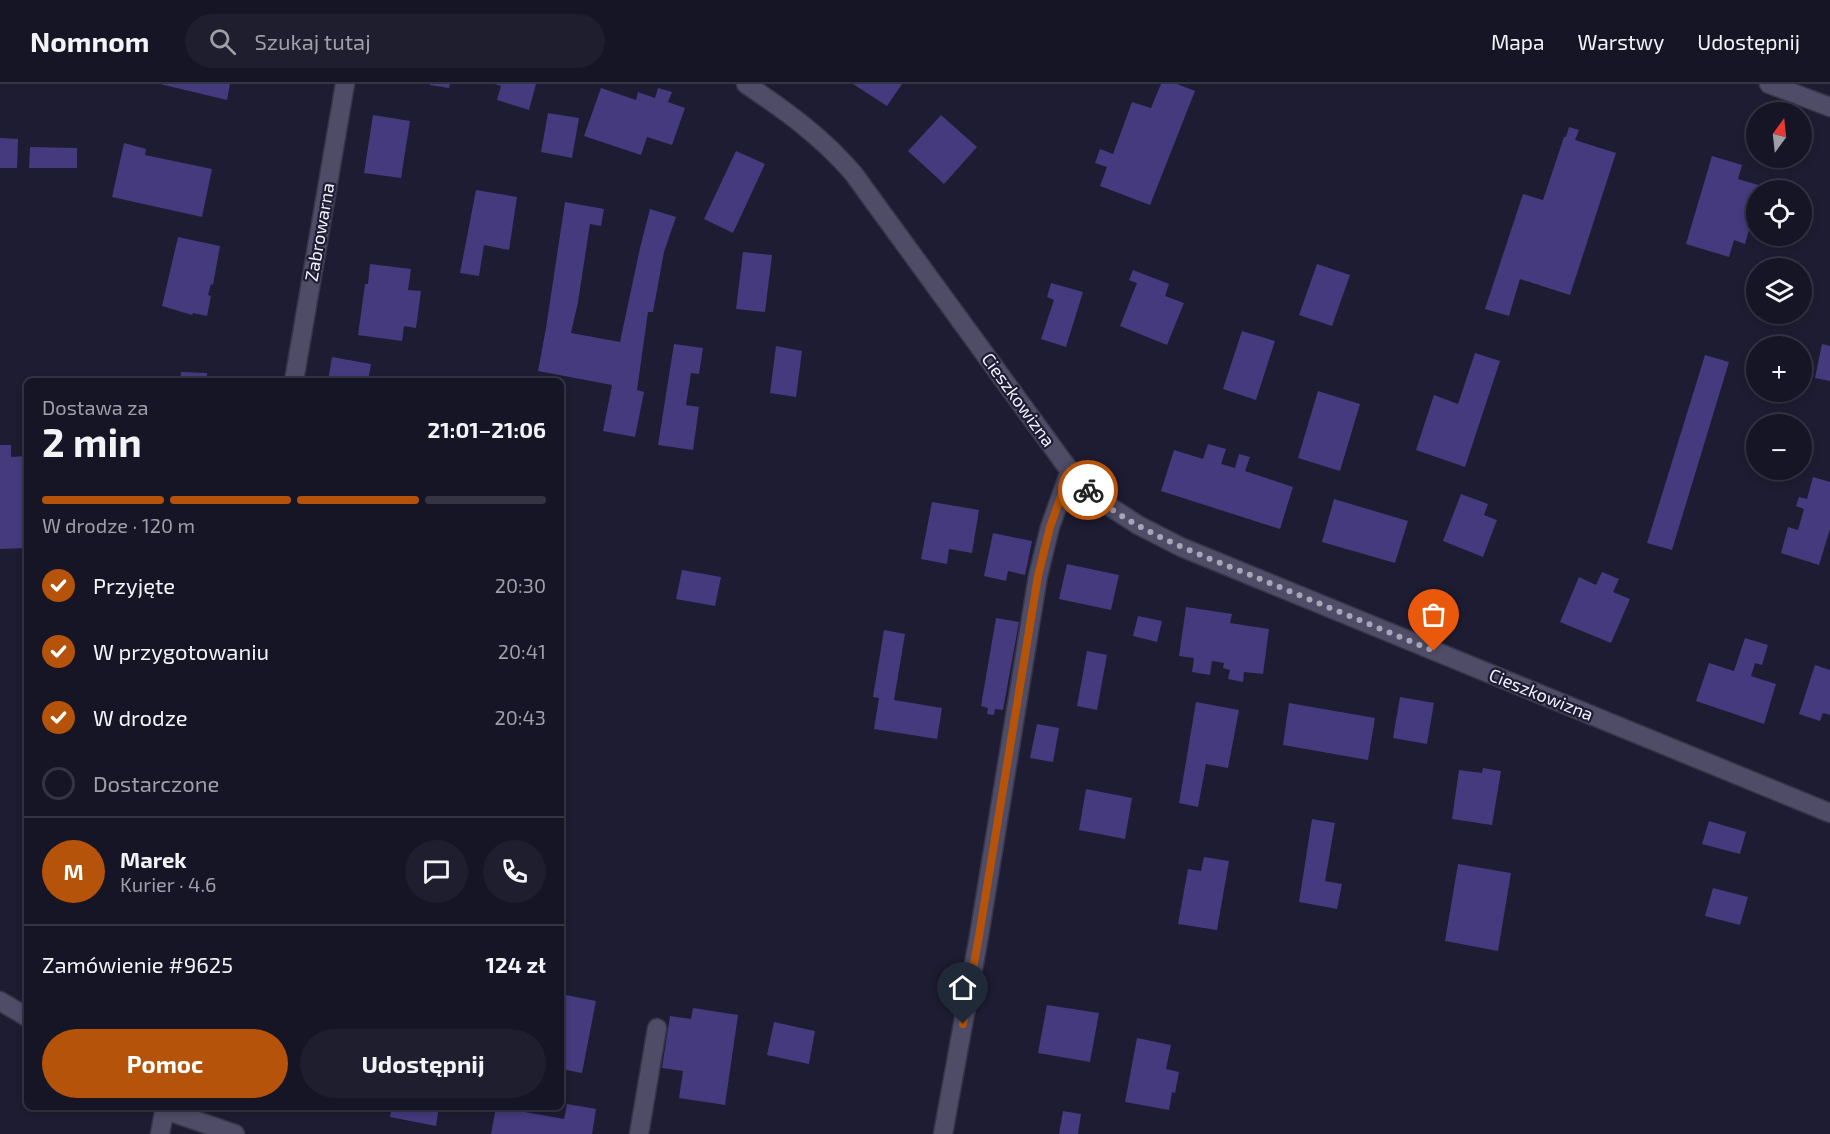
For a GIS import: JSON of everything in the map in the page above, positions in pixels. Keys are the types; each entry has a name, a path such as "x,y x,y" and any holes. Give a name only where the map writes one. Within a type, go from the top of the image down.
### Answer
{"street":[{"name":"Zabrowarna","path":"295,378 345,84"},
{"name":"Cieszkowizna","path":"746,84 798,119 833,150 853,173 1070,471 1098,499 1138,525 1181,547 1830,813"},
{"path":"1769,84 1830,106"},
{"path":"943,1134 979,936 1038,576 1050,527 1070,471"},
{"path":"0,1001 24,1015"},
{"path":"639,1134 657,1028"},
{"path":"160,1134 165,1110"},
{"path":"170,1110 235,1134"}],"building":[{"path":"160,84 230,84 227,100"},
{"path":"430,84 450,84 449,88"},
{"path":"495,84 536,84 529,110 497,100 501,86"},
{"path":"853,84 902,84 887,106"},
{"path":"1161,84 1177,84 1195,91 1150,205 1100,186 1107,167 1095,163 1100,149 1113,154 1132,102 1151,108"},
{"path":"601,88 636,100 638,92 655,98 658,88 672,92 668,102 685,108 672,145 647,137 641,155 584,136"},
{"path":"548,113 579,118 572,158 541,152"},
{"path":"373,115 410,121 401,178 364,173"},
{"path":"941,115 977,147 944,184 908,151"},
{"path":"1569,127 1579,130 1575,140 1616,153 1570,295 1520,279 1509,316 1485,309 1523,194 1543,200"},
{"path":"0,138 18,139 17,168 0,168"},
{"path":"124,143 146,149 145,155 212,169 202,217 112,197"},
{"path":"30,147 77,148 77,168 29,168"},
{"path":"736,151 765,164 733,233 704,219"},
{"path":"1712,156 1742,165 1738,179 1746,181 1745,244 1734,240 1729,257 1686,244"},
{"path":"476,190 517,197 509,250 484,245 479,276 460,273"},
{"path":"565,202 604,209 601,226 590,224 571,333 620,342 650,209 676,217 664,252 653,312 648,312 637,390 644,392 635,437 603,431 612,385 538,371"},
{"path":"178,237 220,246 213,285 211,284 208,295 211,296 207,316 193,313 192,315 162,306"},
{"path":"743,252 772,255 765,312 736,309"},
{"path":"370,264 411,269 408,290 421,291 416,328 404,326 402,341 358,335"},
{"path":"1317,264 1350,275 1332,326 1299,315"},
{"path":"1133,270 1169,284 1165,296 1184,303 1167,345 1120,326 1137,283 1129,280"},
{"path":"1051,283 1083,292 1066,347 1041,339 1054,300 1047,297"},
{"path":"1242,331 1275,341 1256,400 1223,389"},
{"path":"674,344 703,348 699,374 691,373 686,405 699,407 693,450 658,445"},
{"path":"1822,344 1830,346 1830,381 1815,378"},
{"path":"776,346 802,351 796,397 770,393"},
{"path":"1475,353 1500,361 1465,467 1416,450 1434,395 1458,404"},
{"path":"1705,355 1729,362 1672,550 1647,543"},
{"path":"332,357 371,364 369,378 328,378"},
{"path":"181,372 207,373 207,378 180,378"},
{"path":"1318,391 1360,404 1340,471 1298,458"},
{"path":"1208,444 1226,449 1221,464 1235,468 1239,454 1250,457 1245,471 1293,487 1280,529 1161,491 1174,450 1203,459"},
{"path":"0,445 11,445 11,457 24,456 24,548 0,549"},
{"path":"1813,477 1830,482 1830,529 1819,565 1781,553 1788,527 1798,530 1804,509 1796,506 1799,497 1807,499"},
{"path":"1461,494 1488,504 1484,515 1497,520 1483,557 1443,541"},
{"path":"1334,499 1408,521 1395,563 1322,542"},
{"path":"932,502 979,510 972,553 949,549 947,564 921,559"},
{"path":"993,533 1032,541 1025,575 1008,571 1006,581 984,576"},
{"path":"1067,564 1119,575 1111,610 1059,599"},
{"path":"682,570 721,577 715,606 676,599"},
{"path":"1602,572 1619,579 1613,592 1630,599 1611,643 1560,622 1579,577 1596,585"},
{"path":"1186,607 1232,614 1230,623 1269,629 1263,674 1244,672 1243,682 1228,679 1230,670 1223,668 1224,663 1212,661 1210,675 1192,672 1194,658 1179,656"},
{"path":"1138,616 1162,621 1157,642 1133,636"},
{"path":"996,618 1019,622 1003,710 995,709 994,715 987,714 988,708 981,706"},
{"path":"884,630 905,634 894,700 942,708 937,739 874,729 879,698 873,697"},
{"path":"1745,638 1768,645 1762,665 1755,663 1751,676 1776,684 1764,724 1696,701 1709,663 1734,671"},
{"path":"1087,651 1107,655 1097,710 1077,706"},
{"path":"1815,665 1830,670 1830,715 1823,713 1820,721 1799,714"},
{"path":"1400,697 1434,703 1427,744 1393,738"},
{"path":"1196,702 1239,710 1228,768 1206,764 1198,807 1179,803"},
{"path":"1289,703 1375,718 1368,760 1283,745"},
{"path":"1037,724 1059,728 1053,762 1030,758"},
{"path":"1483,768 1501,771 1492,825 1452,819 1459,770 1482,773"},
{"path":"1086,789 1132,798 1125,839 1079,830"},
{"path":"1312,819 1335,823 1325,881 1342,884 1337,909 1299,902"},
{"path":"1709,821 1746,832 1740,854 1702,844"},
{"path":"1204,857 1229,861 1217,930 1178,924 1188,869 1201,871"},
{"path":"1458,864 1511,873 1498,951 1445,941"},
{"path":"1713,888 1748,897 1740,925 1705,916"},
{"path":"564,995 596,1001 582,1073 564,1070"},
{"path":"1047,1005 1099,1013 1090,1062 1038,1053"},
{"path":"693,1008 738,1015 725,1105 679,1098 683,1071 662,1068 670,1016 691,1019"},
{"path":"774,1022 815,1031 809,1064 767,1055"},
{"path":"1137,1038 1171,1045 1166,1069 1179,1072 1169,1110 1125,1102"},
{"path":"567,1104 596,1109 592,1134 491,1134 495,1110 513,1110 564,1119"},
{"path":"391,1110 439,1110 436,1126 390,1117"},
{"path":"1063,1111 1081,1114 1078,1134 1059,1134"}],"way so far":[{"path":"1088,490 1138,525 1181,547 1434,651"}],"route":[{"path":"963,1024 1038,576 1050,527 1070,471 1088,490"}]}
